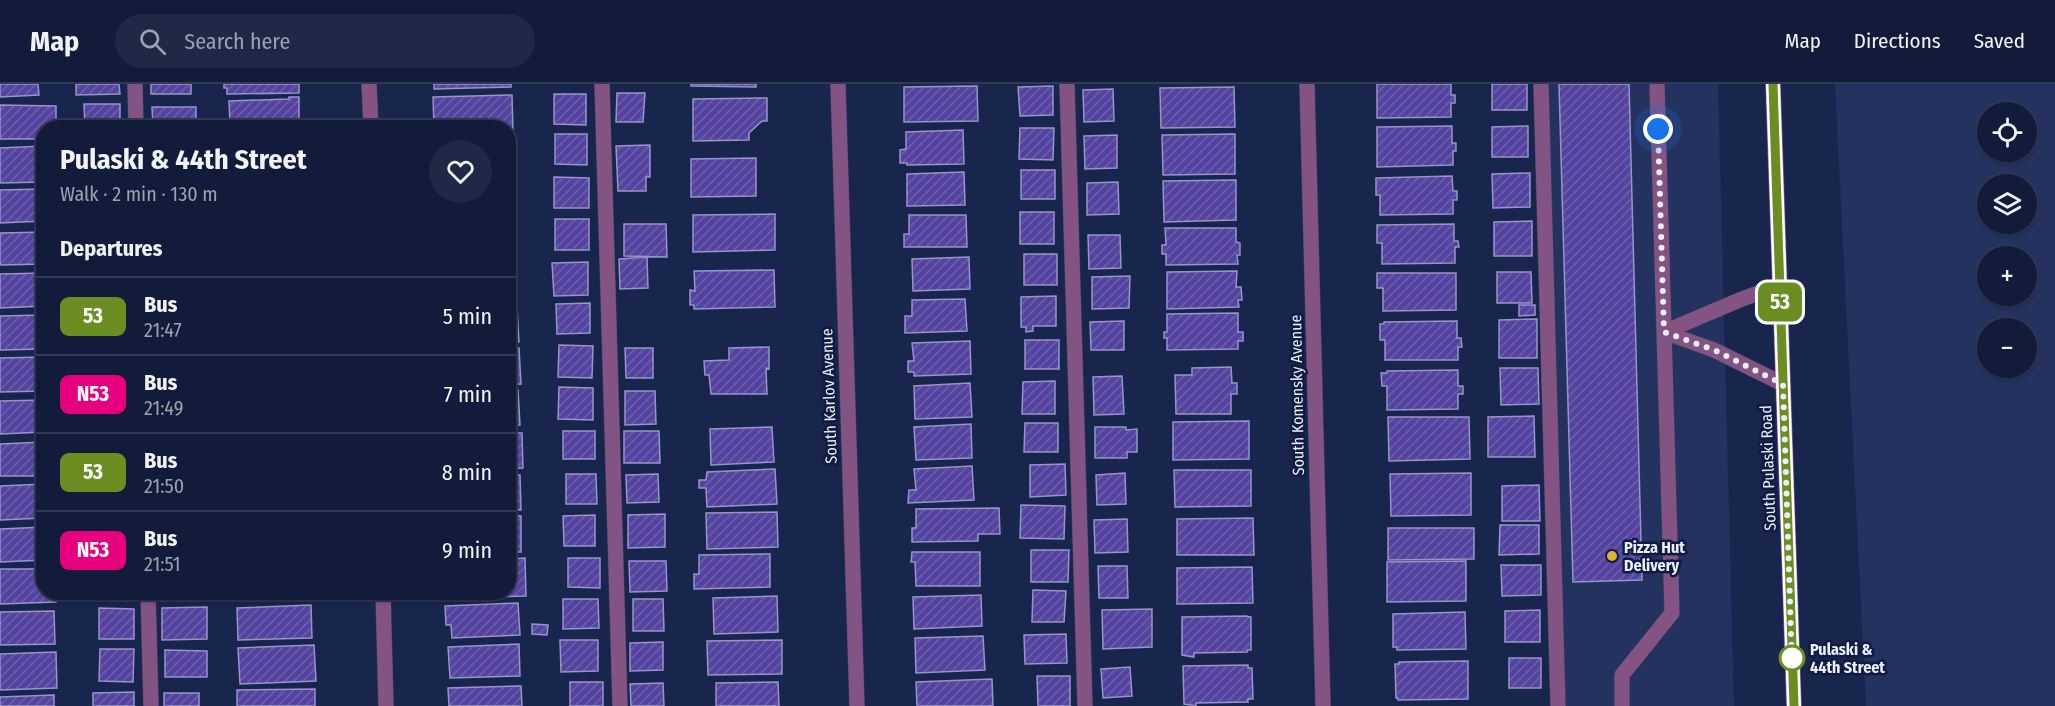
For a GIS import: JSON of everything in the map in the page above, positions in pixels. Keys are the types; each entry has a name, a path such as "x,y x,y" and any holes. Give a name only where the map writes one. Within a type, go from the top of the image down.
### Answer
{"main road":[{"name":"South Pulaski Road","path":"1773,84 1794,706"}],"street":[{"path":"135,84 136,120"},
{"path":"369,84 371,120"},
{"path":"602,84 620,706"},
{"name":"South Karlov Avenue","path":"838,84 856,706"},
{"path":"1067,84 1085,706"},
{"name":"South Komensky Avenue","path":"1307,84 1323,706"},
{"path":"1541,84 1558,706"},
{"path":"1622,706 1622,675 1672,613 1657,84"},
{"path":"1664,332 1780,285"},
{"path":"1664,332 1714,350 1783,384"},
{"path":"148,600 151,706"},
{"path":"383,600 386,706"}],"shaded area":[{"path":"1541,84 1718,84 1734,706 1558,706"},
{"path":"1835,84 2055,84 2055,706 1866,706"}],"building":[{"path":"0,84 38,84 39,95 0,97"},
{"path":"76,84 119,84 120,94 76,95"},
{"path":"151,84 191,84 191,94 151,94"},
{"path":"224,84 299,84 299,93 227,94"},
{"path":"434,84 511,84 511,87 434,89"},
{"path":"691,84 756,84 756,87 691,86"},
{"path":"1377,84 1451,84 1451,95 1455,95 1455,103 1451,103 1451,117 1377,118"},
{"path":"1492,84 1527,84 1527,110 1492,110"},
{"path":"1559,84 1629,84 1642,580 1573,582"},
{"path":"977,86 978,121 904,122 904,87"},
{"path":"1053,86 1053,115 1020,116 1018,87"},
{"path":"1234,87 1235,127 1161,128 1160,88"},
{"path":"1113,89 1114,121 1084,122 1083,90"},
{"path":"617,93 645,93 643,122 616,122"},
{"path":"554,94 586,94 586,125 554,124"},
{"path":"512,95 513,120 434,120 433,97"},
{"path":"289,97 299,97 299,120 230,120 229,101 289,99"},
{"path":"767,98 767,121 762,121 749,133 749,140 693,141 693,99"},
{"path":"84,104 120,104 120,120 85,120"},
{"path":"0,105 56,106 56,120 36,120 36,139 0,139"},
{"path":"152,107 196,107 196,120 153,120"},
{"path":"1452,126 1452,143 1456,143 1456,151 1453,151 1453,165 1377,167 1377,127"},
{"path":"1528,126 1528,157 1492,157 1492,127"},
{"path":"1020,128 1054,128 1053,160 1019,159"},
{"path":"963,130 964,164 907,165 907,163 900,163 900,150 906,149 906,132"},
{"path":"555,134 587,134 587,165 555,164"},
{"path":"1235,134 1235,174 1163,175 1162,135"},
{"path":"1117,135 1117,168 1085,169 1084,136"},
{"path":"650,145 650,177 646,177 646,191 618,191 616,146"},
{"path":"36,146 36,182 0,183 0,148"},
{"path":"756,158 756,196 691,197 691,159"},
{"path":"1021,170 1055,170 1055,199 1021,199"},
{"path":"964,172 965,205 907,206 907,174"},
{"path":"1530,173 1530,207 1493,208 1492,174"},
{"path":"1452,176 1453,191 1457,191 1457,200 1453,200 1453,214 1380,215 1380,195 1376,195 1376,178"},
{"path":"554,177 589,178 589,208 554,208"},
{"path":"1236,180 1236,220 1164,222 1163,181"},
{"path":"1118,182 1119,214 1087,215 1087,183"},
{"path":"36,189 36,221 0,223 0,190"},
{"path":"1020,212 1054,212 1054,244 1020,244"},
{"path":"775,214 775,250 693,252 693,215"},
{"path":"909,215 966,215 967,247 904,247 904,234 909,234"},
{"path":"555,219 589,219 589,250 555,250"},
{"path":"1532,221 1532,256 1494,256 1494,222"},
{"path":"624,224 666,224 667,257 624,256"},
{"path":"1454,224 1454,241 1458,241 1459,247 1455,247 1455,263 1382,264 1382,243 1377,243 1377,225"},
{"path":"1165,228 1236,228 1236,242 1240,243 1240,255 1237,255 1238,264 1166,265 1166,254 1162,254 1162,245 1166,245"},
{"path":"36,232 36,264 0,265 0,233"},
{"path":"1088,235 1120,235 1121,268 1089,269"},
{"path":"1024,254 1057,254 1057,285 1024,285"},
{"path":"647,257 648,288 620,289 619,259"},
{"path":"969,257 970,289 913,291 912,259"},
{"path":"588,262 588,295 554,296 552,263"},
{"path":"774,270 775,307 694,309 694,305 690,305 690,290 695,291 694,271"},
{"path":"1237,271 1236,287 1241,287 1242,300 1238,300 1239,307 1167,309 1167,272"},
{"path":"1497,272 1531,272 1532,303 1497,303"},
{"path":"36,273 36,306 0,308 0,274"},
{"path":"1377,273 1456,273 1456,310 1383,311 1383,288 1377,288"},
{"path":"1130,276 1129,308 1092,309 1092,277"},
{"path":"1056,296 1056,326 1033,326 1033,331 1026,332 1026,327 1021,327 1021,297"},
{"path":"965,299 967,331 905,333 905,316 912,316 912,300"},
{"path":"590,303 590,333 557,334 556,304"},
{"path":"1519,305 1535,305 1535,315 1519,316"},
{"path":"517,306 519,342 516,342"},
{"path":"1238,313 1238,332 1243,332 1243,341 1238,341 1238,349 1167,350 1167,338 1164,338 1164,332 1167,332 1167,314"},
{"path":"36,315 36,349 0,350 0,316"},
{"path":"1537,319 1537,358 1499,358 1499,320"},
{"path":"1124,321 1124,350 1091,350 1090,322"},
{"path":"1457,321 1457,338 1461,338 1462,347 1458,347 1458,360 1385,360 1385,340 1380,340 1380,324 1384,322"},
{"path":"1025,340 1059,340 1059,369 1025,369"},
{"path":"970,341 971,374 914,376 914,372 908,372 908,361 914,361 912,343"},
{"path":"559,345 593,346 592,378 558,377"},
{"path":"769,347 769,369 766,368 767,394 711,394 709,375 705,375 704,361 729,360 729,348"},
{"path":"516,348 519,348 521,384 516,384"},
{"path":"625,348 653,348 653,378 626,378"},
{"path":"36,357 36,391 0,392 0,358"},
{"path":"1231,367 1232,383 1237,383 1237,394 1231,394 1231,414 1176,414 1175,375 1192,375 1192,368"},
{"path":"1500,368 1538,368 1539,404 1501,405"},
{"path":"1458,370 1458,386 1463,386 1463,394 1458,394 1458,409 1387,410 1387,386 1382,386 1381,373"},
{"path":"1122,376 1124,414 1094,415 1093,377"},
{"path":"1055,381 1055,414 1022,414 1023,382"},
{"path":"970,383 972,417 915,419 914,386"},
{"path":"559,387 593,388 593,420 558,419"},
{"path":"516,390 518,390 520,425 516,425"},
{"path":"625,391 655,391 656,424 625,425"},
{"path":"36,400 36,432 0,434 0,401"},
{"path":"1534,416 1535,457 1488,457 1488,417"},
{"path":"1388,417 1469,417 1470,459 1389,461"},
{"path":"1249,421 1249,459 1173,460 1173,422"},
{"path":"1025,423 1058,423 1058,452 1024,452"},
{"path":"971,424 972,458 916,460 914,427"},
{"path":"772,427 774,462 711,465 710,429"},
{"path":"1095,427 1137,429 1137,452 1127,452 1127,458 1095,458"},
{"path":"563,431 595,431 595,459 563,459"},
{"path":"624,431 659,431 660,463 624,463"},
{"path":"516,433 522,433 523,468 516,468"},
{"path":"36,442 36,476 0,476 0,444"},
{"path":"1065,464 1066,495 1030,497 1030,465"},
{"path":"972,466 974,500 908,503 909,490 916,490 914,469"},
{"path":"775,469 777,504 707,507 706,488 699,488 699,480 706,480 707,472"},
{"path":"1174,470 1251,470 1251,506 1175,507"},
{"path":"1125,473 1126,504 1097,505 1096,475"},
{"path":"1471,473 1471,515 1391,516 1390,474"},
{"path":"566,474 596,474 597,504 566,504"},
{"path":"658,474 659,502 627,503 626,475"},
{"path":"516,475 520,475 521,510 516,510"},
{"path":"36,484 36,518 0,520 0,486"},
{"path":"1539,485 1540,521 1502,521 1502,486"},
{"path":"1021,505 1065,506 1064,539 1020,538"},
{"path":"999,508 1000,534 978,534 978,541 912,542 912,528 916,528 916,509"},
{"path":"777,512 778,547 707,549 706,513"},
{"path":"665,514 665,547 628,548 628,515"},
{"path":"595,515 595,546 564,546 563,516"},
{"path":"516,516 521,516 521,552 516,552"},
{"path":"1253,518 1254,555 1177,555 1177,519"},
{"path":"1127,519 1128,552 1095,553 1094,520"},
{"path":"1500,525 1539,525 1539,554 1499,555"},
{"path":"36,527 36,560 0,562 0,529"},
{"path":"1388,528 1474,528 1474,559 1388,560"},
{"path":"1031,550 1069,550 1068,582 1031,582"},
{"path":"912,552 980,552 980,586 916,586 915,562 911,562"},
{"path":"770,554 770,587 694,589 694,574 699,574 699,555"},
{"path":"525,558 526,596 516,596 516,559"},
{"path":"568,558 600,558 600,588 568,587"},
{"path":"629,561 666,561 667,591 630,592"},
{"path":"1466,561 1466,601 1387,602 1387,562"},
{"path":"1501,565 1541,565 1541,595 1502,596"},
{"path":"1098,566 1127,566 1128,598 1099,598"},
{"path":"1252,567 1253,603 1177,604 1177,568"},
{"path":"0,569 36,569 36,600 56,600 56,602 0,604"},
{"path":"1033,590 1066,591 1064,622 1032,622"},
{"path":"981,595 982,626 914,629 913,597"},
{"path":"777,596 778,632 714,634 713,598"},
{"path":"563,599 598,599 599,628 563,629"},
{"path":"633,599 663,599 664,631 633,631"},
{"path":"518,603 520,635 452,638 451,625 446,625 445,606"},
{"path":"311,605 312,638 238,640 237,608"},
{"path":"207,607 207,639 162,640 162,608"},
{"path":"99,608 134,609 134,639 99,639"},
{"path":"1152,609 1152,647 1103,649 1102,610"},
{"path":"1540,610 1540,642 1505,642 1505,611"},
{"path":"54,611 55,644 0,645 0,612"},
{"path":"1465,612 1466,649 1397,650 1397,647 1393,647 1393,614"},
{"path":"1182,617 1251,617 1251,650 1194,653 1194,657 1182,655"},
{"path":"532,624 548,625 547,635 532,634"},
{"path":"1066,634 1067,663 1025,664 1024,635"},
{"path":"983,636 985,670 916,673 915,638"},
{"path":"560,640 598,640 598,671 561,672"},
{"path":"782,640 782,674 708,675 707,641"},
{"path":"663,642 663,670 630,671 630,643"},
{"path":"519,644 520,676 450,678 448,647"},
{"path":"314,645 316,681 240,684 238,648"},
{"path":"100,649 134,649 133,682 99,681"},
{"path":"165,650 207,651 207,677 165,677"},
{"path":"56,652 57,688 0,690 0,654"},
{"path":"1509,658 1541,658 1541,688 1509,688"},
{"path":"1468,661 1468,699 1398,700 1396,698 1395,664 1399,662"},
{"path":"1248,665 1248,668 1252,668 1253,699 1248,699 1248,702 1196,703 1196,706 1184,704 1183,666"},
{"path":"1130,667 1132,696 1103,698 1101,669"},
{"path":"1037,676 1070,676 1070,706 1038,706"},
{"path":"992,679 993,706 917,706 916,682"},
{"path":"570,682 603,682 603,706 570,706"},
{"path":"778,682 779,706 716,706 716,683"},
{"path":"663,683 664,706 631,706 630,684"},
{"path":"521,686 522,706 449,706 448,688"},
{"path":"315,689 315,706 237,706 237,690"},
{"path":"134,692 134,706 93,706 93,693"},
{"path":"164,693 199,693 199,706 164,706"},
{"path":"54,695 54,706 0,706 0,697"}],"bus line":[{"name":"53","path":"1773,84 1794,706"}],"place":[{"name":"Pizza Hut Delivery","path":"1612,556"},
{"name":"Pulaski & 44th Street","path":"1792,658"}],"route":[{"path":"1658,129 1664,332 1714,350 1783,384 1792,664 1792,658"}]}
